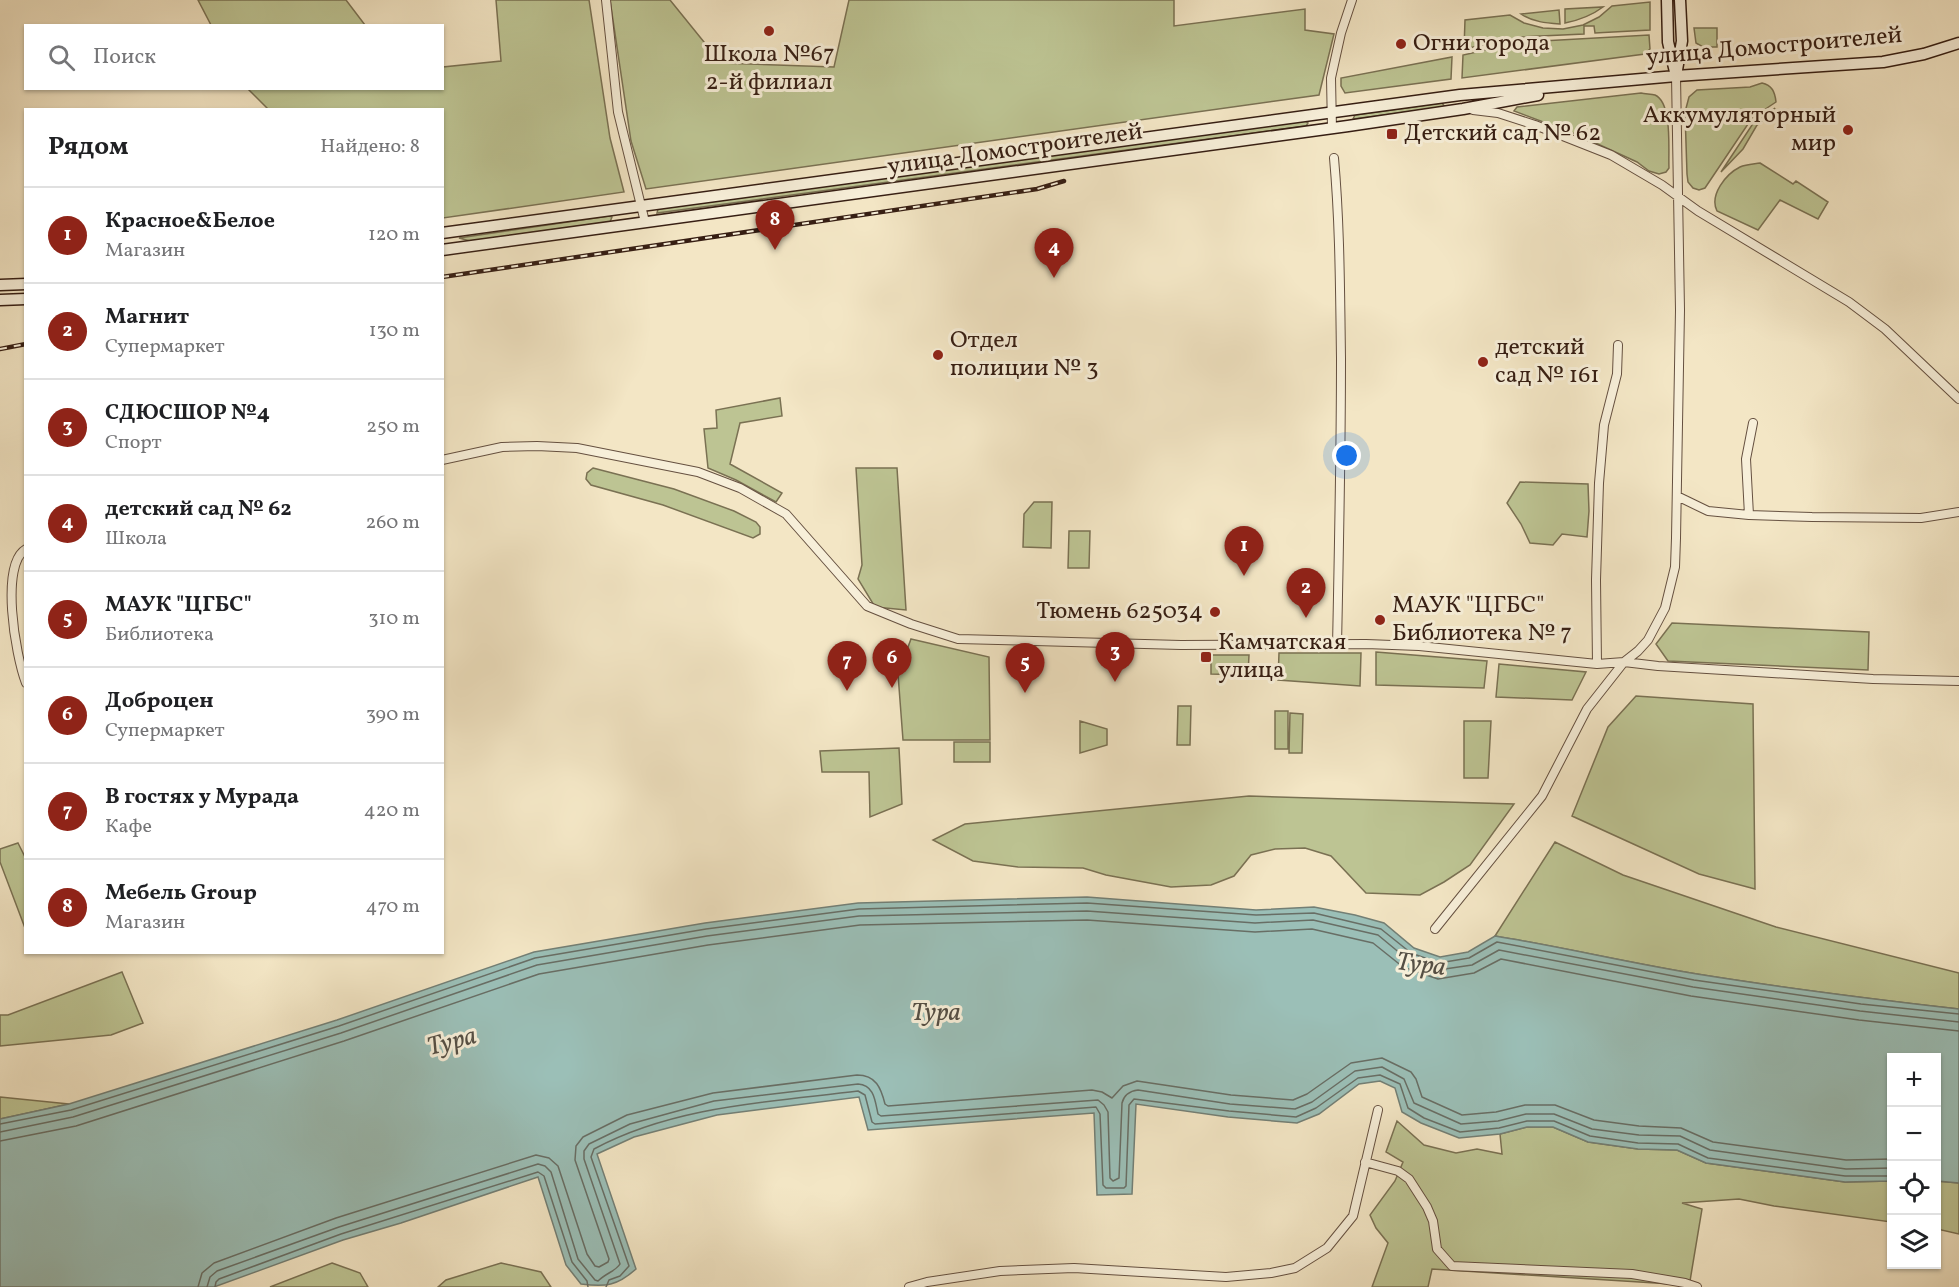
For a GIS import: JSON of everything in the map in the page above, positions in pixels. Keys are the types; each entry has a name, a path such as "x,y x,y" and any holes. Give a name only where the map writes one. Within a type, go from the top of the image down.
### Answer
{"main road":[{"path":"1667,0 1668,42 1676,76"},
{"path":"1676,76 1682,41 1680,0"},
{"name":"улица Домостроителей","path":"444,233 1460,95 1676,76 1883,62 1924,54 1959,43"},
{"name":"улица Домостроителей","path":"444,250 1332,129 1463,109 1592,85"},
{"path":"0,285 24,284"},
{"path":"0,300 24,299"}],"street":[{"path":"606,0 618,112 645,222"},
{"path":"1332,129 1331,78 1341,33 1352,0"},
{"path":"1435,929 1542,796 1587,709 1624,662 1648,640 1665,608 1675,567 1677,496 1679,198 1676,76"},
{"path":"1463,109 1498,113 1535,125 1600,151 1662,185 1679,198 1849,302 1885,329 1959,399"},
{"path":"1334,158 1340,277 1341,477 1338,645"},
{"path":"1597,664 1596,580 1599,483 1604,425 1617,374 1618,345"},
{"path":"1749,515 1746,459 1753,423"},
{"path":"444,460 502,447 537,446 597,451 698,472 740,488 786,514 867,606 930,630 968,640 1181,645 1419,646 1597,664 1624,662 1873,679 1959,681"},
{"path":"1677,496 1708,511 1749,515 1921,518 1959,512"},
{"path":"24,550 19,551 9,565 4,608 13,650 24,678"},
{"path":"909,1287 927,1282 1000,1271 1074,1268 1226,1277 1271,1273 1295,1268 1327,1248 1353,1216 1378,1110"},
{"path":"1365,1162 1398,1171 1409,1179 1428,1206 1433,1221 1437,1249 1452,1266 1632,1274 1697,1287"}],"green space":[{"path":"198,0 346,0 364,24 210,24"},
{"path":"496,0 589,0 610,138 624,192 444,218 444,108 267,108 249,90 444,90 444,67 501,61"},
{"path":"610,0 670,0 721,63 834,67 849,0 1174,0 1174,26 1305,9 1305,30 1334,34 1319,95 646,189 631,141"},
{"path":"1650,2 1650,30 1595,33 1594,26 1584,26 1584,34 1521,37 1464,49 1465,20 1510,15 1524,23 1543,28 1563,29 1583,25 1599,17 1612,6"},
{"path":"1603,7 1585,17 1565,23 1565,9"},
{"path":"1559,10 1560,24 1545,23 1521,14"},
{"path":"1694,28 1717,28 1717,47 1703,47 1696,43"},
{"path":"1649,35 1650,49 1645,54 1462,78 1463,55 1522,42"},
{"path":"1452,57 1451,79 1345,93 1341,86 1341,78"},
{"path":"1762,83 1768,85 1772,90 1776,102 1752,118 1705,188 1699,190 1693,188 1688,182 1687,174 1685,112 1689,97 1697,90 1750,87"},
{"path":"1641,93 1655,95 1661,100 1667,117 1669,168 1666,172 1659,174 1578,135 1514,111 1517,107"},
{"path":"1442,103 1445,107 1353,119 1355,115"},
{"path":"1775,108 1770,117 1757,125 1743,149 1721,172 1754,122"},
{"path":"1305,121 1308,123 1306,126 657,213 658,209"},
{"path":"1760,163 1793,184 1796,181 1828,202 1818,219 1780,200 1758,230 1717,211 1715,198 1724,180 1740,167"},
{"path":"612,217 610,222 470,241 459,238"},
{"path":"780,398 782,416 740,423 730,464 782,493 776,502 708,468 704,429 717,428 716,410"},
{"path":"593,468 674,489 734,511 756,522 760,527 760,534 753,538 663,505 591,485 586,479 587,473"},
{"path":"856,468 897,468 906,610 875,607 858,579 862,565"},
{"path":"1520,482 1588,484 1587,537 1562,534 1553,545 1530,543 1507,503"},
{"path":"1034,502 1052,502 1051,548 1023,547 1024,514"},
{"path":"1069,531 1090,531 1089,568 1068,568"},
{"path":"1672,623 1869,632 1868,670 1668,661 1656,644"},
{"path":"911,639 989,657 990,740 903,740 898,674"},
{"path":"1376,652 1487,661 1484,688 1376,685"},
{"path":"1279,653 1361,653 1360,686 1278,680"},
{"path":"1211,655 1249,655 1248,675 1211,674"},
{"path":"1499,664 1586,672 1572,700 1496,697"},
{"path":"1636,696 1753,704 1755,889 1699,874 1572,816 1608,727"},
{"path":"1178,706 1191,706 1190,745 1177,745"},
{"path":"1275,711 1288,711 1288,749 1275,749"},
{"path":"1290,713 1303,714 1302,753 1289,753"},
{"path":"1080,721 1107,729 1107,745 1080,753"},
{"path":"1464,721 1491,721 1488,778 1464,778"},
{"path":"954,742 990,742 990,762 954,762"},
{"path":"899,748 902,804 870,817 869,772 822,772 820,751"},
{"path":"1249,796 1514,804 1470,865 1420,895 1366,893 1331,856 1305,848 1275,849 1251,855 1234,876 1211,885 1171,887 1106,875 1083,868 1018,867 973,861 933,840 965,824"},
{"path":"1555,842 1623,875 1776,927 1959,973 1959,1009 1697,974 1495,936"},
{"path":"18,843 24,855 24,925 0,862 0,849"},
{"path":"122,972 143,1023 111,1035 0,1046 0,1015 8,1015"},
{"path":"0,1097 69,1104 0,1119"},
{"path":"1397,1121 1424,1145 1456,1153 1477,1149 1502,1154 1500,1134 1527,1127 1553,1127 1588,1142 1638,1149 1677,1150 1706,1163 1845,1182 1887,1181 1887,1221 1739,1199 1682,1203 1702,1209 1690,1281 1671,1284 1432,1269 1428,1287 1372,1287 1388,1243 1376,1228 1370,1215 1395,1181 1403,1162 1386,1152"},
{"path":"1941,1181 1959,1183 1959,1234 1941,1230"},
{"path":"332,1263 360,1273 368,1287 270,1287"},
{"path":"501,1263 541,1272 551,1287 438,1287 446,1280"}],"water":[{"name":"Тура","path":"1087,897 1256,910 1314,907 1384,923 1414,948 1440,957 1468,952 1495,936 1697,974 1959,1009 1959,1183 1941,1181 1941,1053 1887,1053 1887,1181 1845,1182 1706,1163 1677,1150 1638,1149 1588,1142 1553,1127 1527,1127 1500,1134 1459,1138 1421,1123 1402,1112 1395,1088 1380,1081 1359,1084 1319,1114 1297,1123 1228,1117 1136,1104 1132,1194 1097,1195 1094,1113 868,1130 859,1097 717,1115 634,1137 597,1154 636,1269 623,1279 611,1284 581,1284 566,1265 538,1177 343,1240 214,1287 0,1287 0,1119 69,1104 337,1020 534,952 705,923 858,903"}],"railway":[{"path":"444,277 1037,189 1064,181"},
{"path":"0,349 24,344"}],"place":[{"name":"Школа №67 2-й филиал","path":"769,31"},
{"name":"Огни города","path":"1401,44"},
{"name":"Аккумуляторный мир","path":"1848,130"},
{"name":"Детский сад № 62","path":"1392,134"},
{"name":"Мебель Group","path":"775,250"},
{"name":"детский сад № 62","path":"1054,278"},
{"name":"Отдел полиции № 3","path":"938,355"},
{"name":"детский сад № 161","path":"1483,362"},
{"name":"Красное&Белое","path":"1244,576"},
{"name":"Тюмень 625034","path":"1215,612"},
{"name":"Магнит","path":"1306,618"},
{"name":"МАУК \"ЦГБС\" Библиотека № 7","path":"1380,620"},
{"name":"Камчатская улица","path":"1206,657"},
{"name":"СДЮСШОР №4","path":"1115,682"},
{"name":"Доброцен","path":"892,688"},
{"name":"В гостях у Мурада","path":"847,691"},
{"name":"МАУК \"ЦГБС\"","path":"1025,693"}]}
